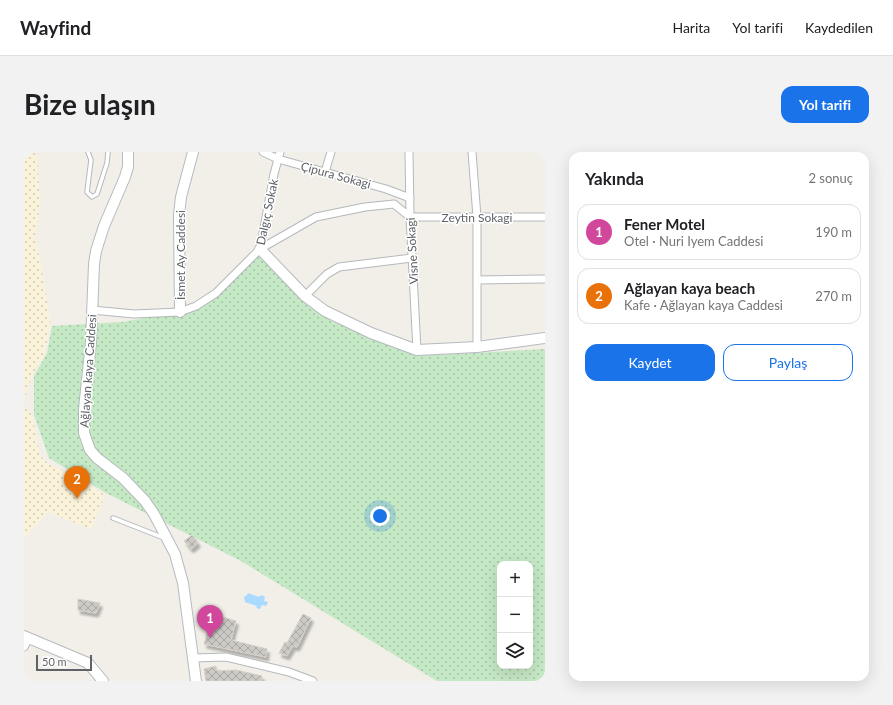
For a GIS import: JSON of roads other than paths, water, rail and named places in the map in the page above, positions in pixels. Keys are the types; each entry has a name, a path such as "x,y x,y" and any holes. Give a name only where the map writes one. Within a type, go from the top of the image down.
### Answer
{"street":[{"name":"Ağlayan kaya Caddesi","path":"128,152 128,167 125,178 104,226 96,251 94,264 91,342 83,426 86,442 90,450 97,458 123,478 145,501 168,539 180,568 196,681"},
{"name":"İsmet Ay Caddesi","path":"180,312 179,215 185,182 193,152"},
{"name":"Çipura Sokagi","path":"263,152 325,172 386,189 410,198"},
{"path":"325,172 331,152"},
{"name":"Visne Sokagi","path":"409,152 410,217 417,350"},
{"path":"472,152 477,217 477,347"},
{"name":"Dalgıç Sokak","path":"92,310 134,314 180,312 196,306 216,293 260,249 274,174 279,156"},
{"path":"410,217 394,204 365,207 316,217 260,249 306,296 325,311 371,334 417,350 477,347 545,338"},
{"name":"Zeytin Sokagi","path":"410,217 545,217"},
{"path":"306,296 327,274 339,267 412,258"},
{"path":"477,280 545,279"},
{"path":"26,640 88,663 103,681"},
{"path":"193,658 226,657 289,672 313,681"}],"lane":[{"path":"88,152 91,160 87,192 92,197 96,196 97,194 107,163 108,152"},
{"path":"113,518 168,539"}],"water":[{"path":"248,593 259,597 261,595 265,597 264,601 268,602 266,606 262,605 260,609 256,608 257,606 245,602 244,597"}],"place":[{"name":"Ağlayan kaya beach","path":"77,499"},
{"name":"Fener Motel","path":"210,638"}]}
